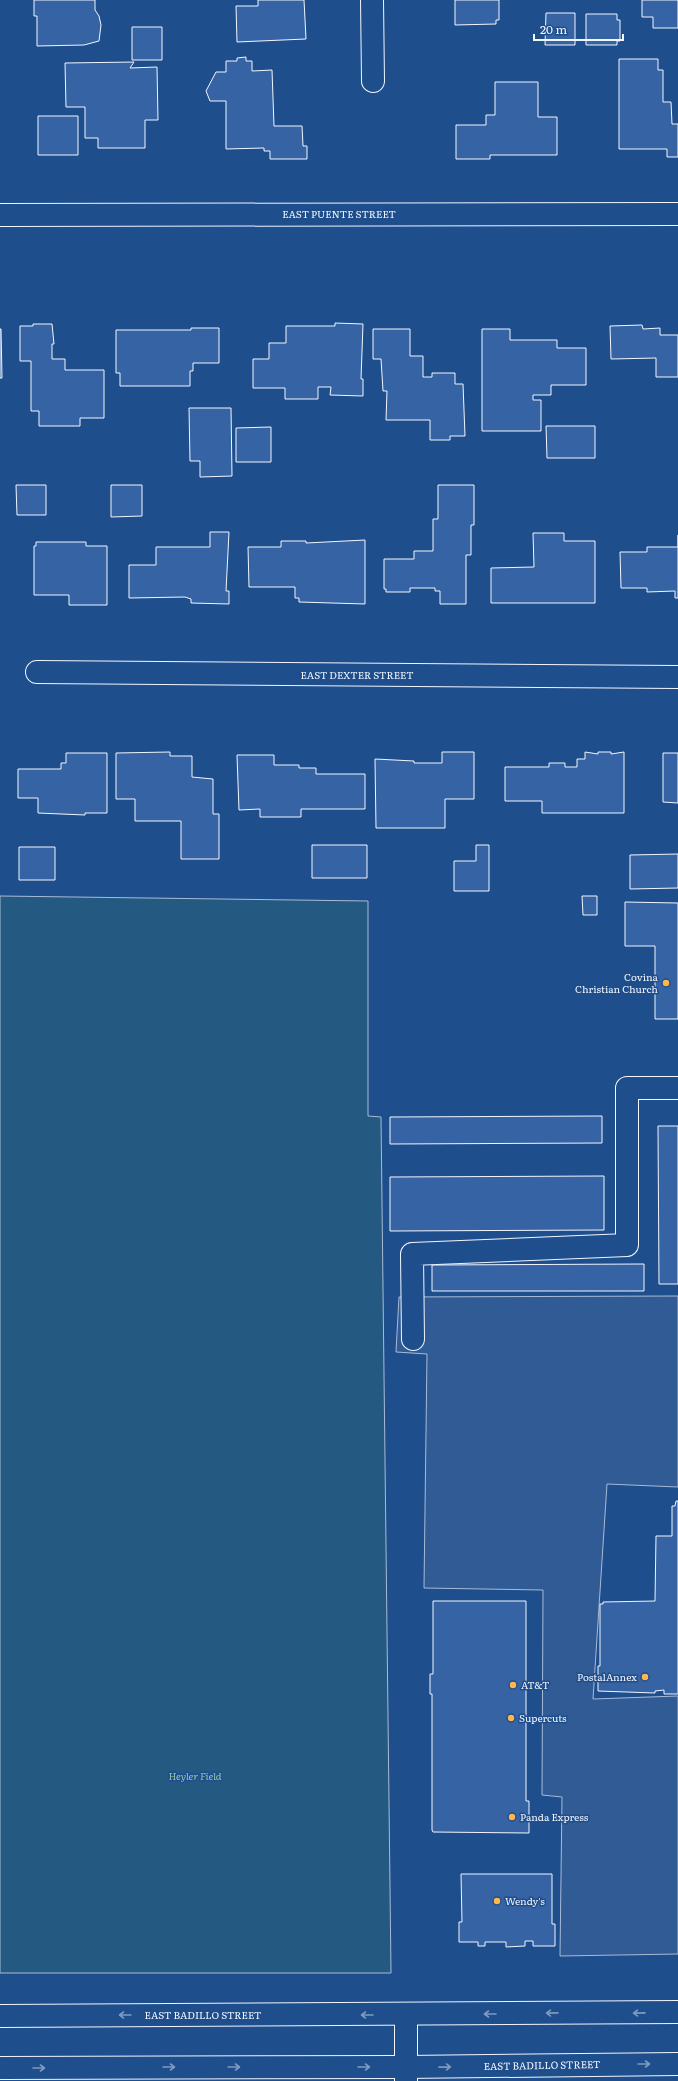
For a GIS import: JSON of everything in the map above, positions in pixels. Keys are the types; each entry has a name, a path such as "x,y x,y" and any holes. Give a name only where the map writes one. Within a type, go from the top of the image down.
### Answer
{"street":[{"path":"372,0 373,81"},
{"name":"EAST PUENTE STREET","path":"0,214 678,214"},
{"name":"EAST DEXTER STREET","path":"37,672 678,677"},
{"path":"413,1339 412,1254 627,1245 627,1088 678,1088"},
{"name":"EAST BADILLO STREET","path":"0,2016 406,2015 678,2012"},
{"path":"406,2015 406,2074"},
{"name":"EAST BADILLO STREET","path":"0,2068 406,2074 678,2064"}],"green space":[{"name":"Heyler Field","path":"0,896 368,901 368,1116 381,1117 391,1973 0,1973"}],"shaded area":[{"path":"678,1296 678,1487 607,1484 593,1699 678,1696 678,1954 560,1956 562,1797 542,1795 543,1590 424,1588 427,1354 396,1352 399,1297"}],"building":[{"path":"34,0 95,0 95,10 99,16 101,25 99,41 84,45 37,46 37,16 34,16"},
{"path":"258,0 304,0 306,39 237,42 236,6 258,6"},
{"path":"455,0 499,0 499,20 496,20 496,24 455,25"},
{"path":"642,0 678,0 678,28 653,28 653,17 642,17"},
{"path":"546,13 575,13 575,45 545,45"},
{"path":"586,14 617,14 617,20 620,20 620,41 617,41 617,45 586,45"},
{"path":"132,27 162,27 162,60 132,60"},
{"path":"246,57 246,61 252,61 252,71 272,70 274,126 302,126 303,146 307,146 307,159 270,159 270,151 264,151 264,148 226,149 226,101 210,101 206,91 216,72 226,72 226,61 237,61 237,58"},
{"path":"619,59 658,59 658,70 663,70 663,102 671,102 672,124 678,124 678,157 667,157 667,149 619,149"},
{"path":"134,62 130,68 157,67 158,120 145,120 145,148 98,148 98,138 85,138 85,107 66,107 65,63"},
{"path":"495,82 538,82 538,117 557,117 557,155 490,155 490,159 456,159 456,125 486,125 486,115 495,115"},
{"path":"38,116 78,116 78,155 38,155"},
{"path":"335,323 363,324 361,379 363,379 363,396 330,395 331,387 318,387 318,399 285,399 285,388 253,388 253,359 269,359 269,343 286,343 286,326 335,326"},
{"path":"33,324 52,324 54,344 52,344 52,359 65,359 65,370 104,370 104,418 80,418 80,426 39,426 39,411 31,411 31,361 20,361 20,326 33,326"},
{"path":"642,325 643,329 660,328 660,335 678,335 678,377 656,377 656,358 611,359 610,326"},
{"path":"191,328 219,328 219,363 193,363 193,371 190,371 190,386 120,386 120,373 116,373 116,330 191,330"},
{"path":"1,329 2,378 0,378"},
{"path":"373,329 410,329 410,356 423,356 423,377 432,377 432,373 455,373 455,384 463,384 465,436 450,436 450,440 430,440 430,420 386,420 387,391 383,391 381,359 373,359"},
{"path":"482,329 510,329 510,340 557,340 557,348 586,348 586,385 551,385 551,395 533,395 533,400 541,400 541,431 482,431"},
{"path":"189,408 231,408 232,476 200,477 200,461 190,461"},
{"path":"546,426 595,426 595,458 547,458"},
{"path":"271,427 271,462 236,462 236,428"},
{"path":"16,485 46,485 46,515 17,515"},
{"path":"111,485 142,485 142,516 111,517"},
{"path":"438,485 474,485 474,525 471,525 471,555 466,555 466,604 440,604 440,591 435,591 435,588 410,588 410,592 386,592 386,589 384,589 384,559 414,559 414,551 433,551 433,519 438,519"},
{"path":"210,532 229,532 226,591 229,591 229,604 191,603 191,599 185,597 129,598 129,565 156,565 156,547 210,547"},
{"path":"533,533 564,533 564,541 595,541 595,603 491,603 491,568 534,567"},
{"path":"365,540 365,604 299,602 299,598 295,598 295,587 249,587 248,547 281,547 281,541 306,541 306,543"},
{"path":"36,542 86,542 86,546 107,546 107,605 69,605 69,595 34,595 34,546 36,546"},
{"path":"647,547 678,547 678,598 675,598 675,591 647,592 647,588 621,588 620,552 647,552"},
{"path":"170,752 170,756 192,756 192,777 213,779 213,814 219,814 219,859 181,859 181,821 135,821 135,799 116,799 116,753"},
{"path":"442,752 474,752 474,799 445,799 445,828 376,828 375,759 414,761 414,763 442,763"},
{"path":"585,752 598,754 598,752 611,752 611,754 624,752 624,813 542,813 542,801 505,801 505,767 549,767 549,763 565,763 565,767 577,767 577,759 585,759"},
{"path":"66,753 107,753 107,813 85,813 85,815 38,813 38,798 18,798 18,769 61,769 61,763 66,763"},
{"path":"663,753 678,753 678,803 663,802"},
{"path":"237,755 274,755 274,765 299,765 299,768 316,768 316,774 365,774 365,809 301,809 301,817 260,817 260,809 239,810"},
{"path":"312,845 367,845 367,878 312,878"},
{"path":"476,845 489,845 489,891 454,891 454,861 476,861"},
{"path":"19,847 55,847 55,880 19,880"},
{"path":"678,854 678,888 630,889 630,855"},
{"path":"582,896 597,896 597,915 583,915"},
{"name":"Covina Christian Church","path":"625,902 678,903 678,1019 655,1019 655,946 625,946"},
{"path":"602,1116 602,1143 390,1144 390,1117"},
{"path":"658,1126 678,1126 678,1284 659,1284"},
{"path":"604,1176 604,1230 390,1231 390,1177"},
{"path":"644,1264 644,1291 432,1291 432,1265"},
{"path":"676,1501 678,1501 678,1694 664,1694 664,1690 655,1691 655,1693 598,1691 598,1666 600,1666 600,1604 603,1604 603,1602 655,1601 656,1536 672,1536 672,1506 675,1506"},
{"path":"433,1601 526,1601 526,1801 529,1801 529,1833 433,1832 432,1830 432,1694 430,1694 430,1674 433,1674"},
{"path":"461,1874 552,1874 552,1924 555,1924 555,1946 533,1946 533,1941 525,1941 525,1946 506,1947 506,1942 485,1942 485,1946 478,1946 478,1942 459,1942 459,1922 462,1922"}],"place":[{"name":"Covina Christian Church","path":"666,983"},
{"name":"PostalAnnex","path":"645,1677"},
{"name":"AT&T","path":"513,1685"},
{"name":"Supercuts","path":"511,1718"},
{"name":"Panda Express","path":"512,1817"},
{"name":"Wendy's","path":"497,1901"}]}
